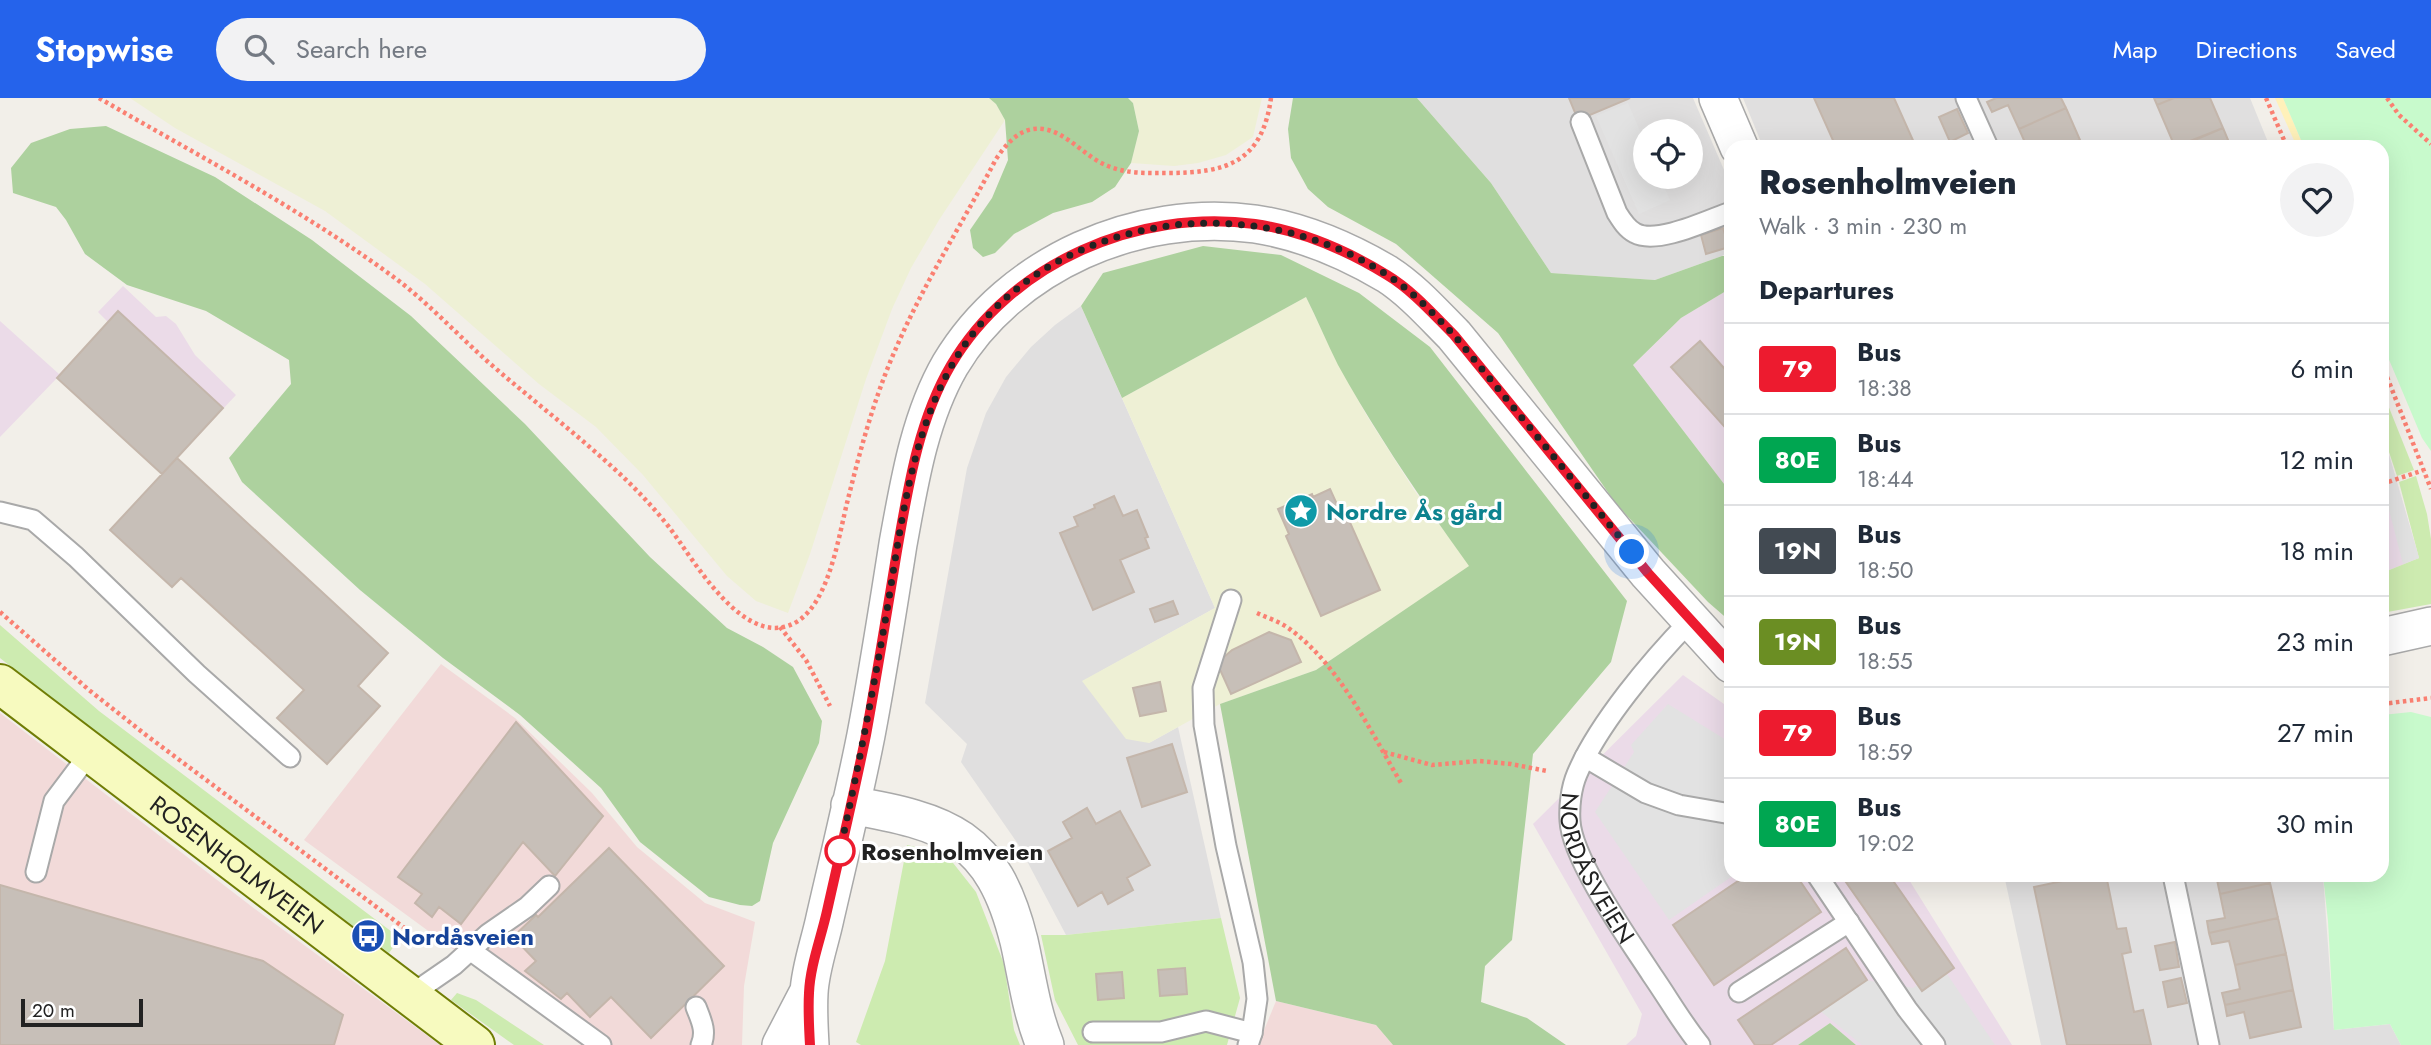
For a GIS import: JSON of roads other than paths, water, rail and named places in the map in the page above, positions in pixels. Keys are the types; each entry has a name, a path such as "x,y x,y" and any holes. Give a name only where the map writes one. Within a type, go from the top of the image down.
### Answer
{"street":[{"path":"1718,98 1736,140"},
{"path":"810,1045 809,991 865,737 908,492 925,424 948,369 970,336 1025,282 1055,262 1084,248 1173,225 1218,222 1256,225 1289,232 1360,260 1390,276 1454,335 1690,621 1724,657"},
{"path":"2389,635 2431,626"},
{"name":"ROSENHOLMVEIEN","path":"0,684 475,1045"},
{"path":"850,805 930,822 960,837 984,862 1008,905 1019,942 1030,1000 1045,1045"},
{"path":"781,1045 809,991"}],"lane":[{"path":"1966,98 1985,140"},
{"path":"1581,122 1617,213 1626,227 1637,235 1666,236 1724,215"},
{"path":"0,512 33,520 290,757"},
{"path":"1093,1032 1161,1032 1206,1021 1250,1039 1257,999 1253,962 1233,883 1204,725 1203,688 1231,600"},
{"name":"NORDÅSVEIEN","path":"1690,621 1657,655 1585,758 1576,777 1570,823 1574,842 1613,915 1700,1045"},
{"path":"36,872 54,801 90,753"},
{"path":"1585,758 1646,793 1679,805 1724,813"},
{"path":"1822,882 1907,1009 1935,1045"},
{"path":"2174,882 2209,1045"},
{"path":"410,996 454,965 488,934 527,908 549,886"},
{"path":"1740,992 1849,922"},
{"path":"470,950 601,1045"},
{"path":"696,1007 703,1025 704,1037 701,1045"}],"place":[{"name":"Nordre Ås gård","path":"1301,511"},
{"name":"Rosenholmveien","path":"840,851"},
{"name":"Nordåsveien","path":"368,936"}]}
